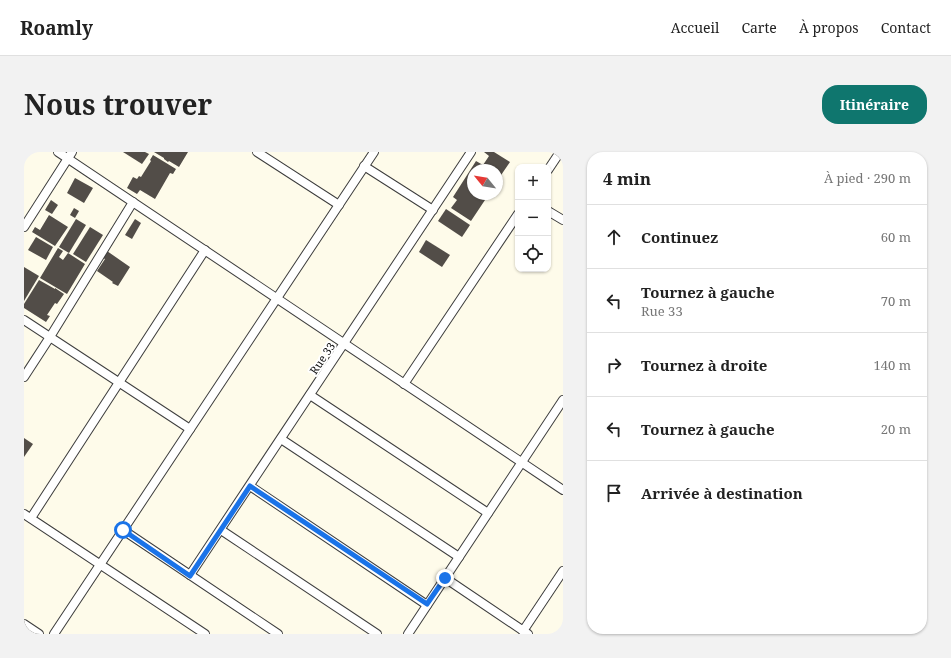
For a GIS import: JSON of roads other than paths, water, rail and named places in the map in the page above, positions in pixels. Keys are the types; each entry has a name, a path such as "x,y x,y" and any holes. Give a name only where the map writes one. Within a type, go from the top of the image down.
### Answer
{"street":[{"path":"58,152 70,155 133,202 563,490"},
{"path":"257,152 339,205"},
{"path":"54,634 374,152"},
{"name":"Rue 33","path":"190,576 471,152"},
{"path":"551,166 560,152"},
{"path":"24,227 70,155"},
{"path":"364,166 433,210"},
{"path":"24,377 133,202"},
{"path":"551,213 563,220"},
{"path":"404,384 515,218"},
{"path":"205,250 119,382 27,516 205,634"},
{"path":"24,320 190,429"},
{"path":"310,395 488,513"},
{"path":"408,634 563,400"},
{"path":"281,439 458,557"},
{"path":"250,486 427,604"},
{"path":"123,530 278,634"},
{"path":"221,530 377,634"},
{"path":"445,578 526,632 563,571"},
{"path":"24,624 40,634"}]}
